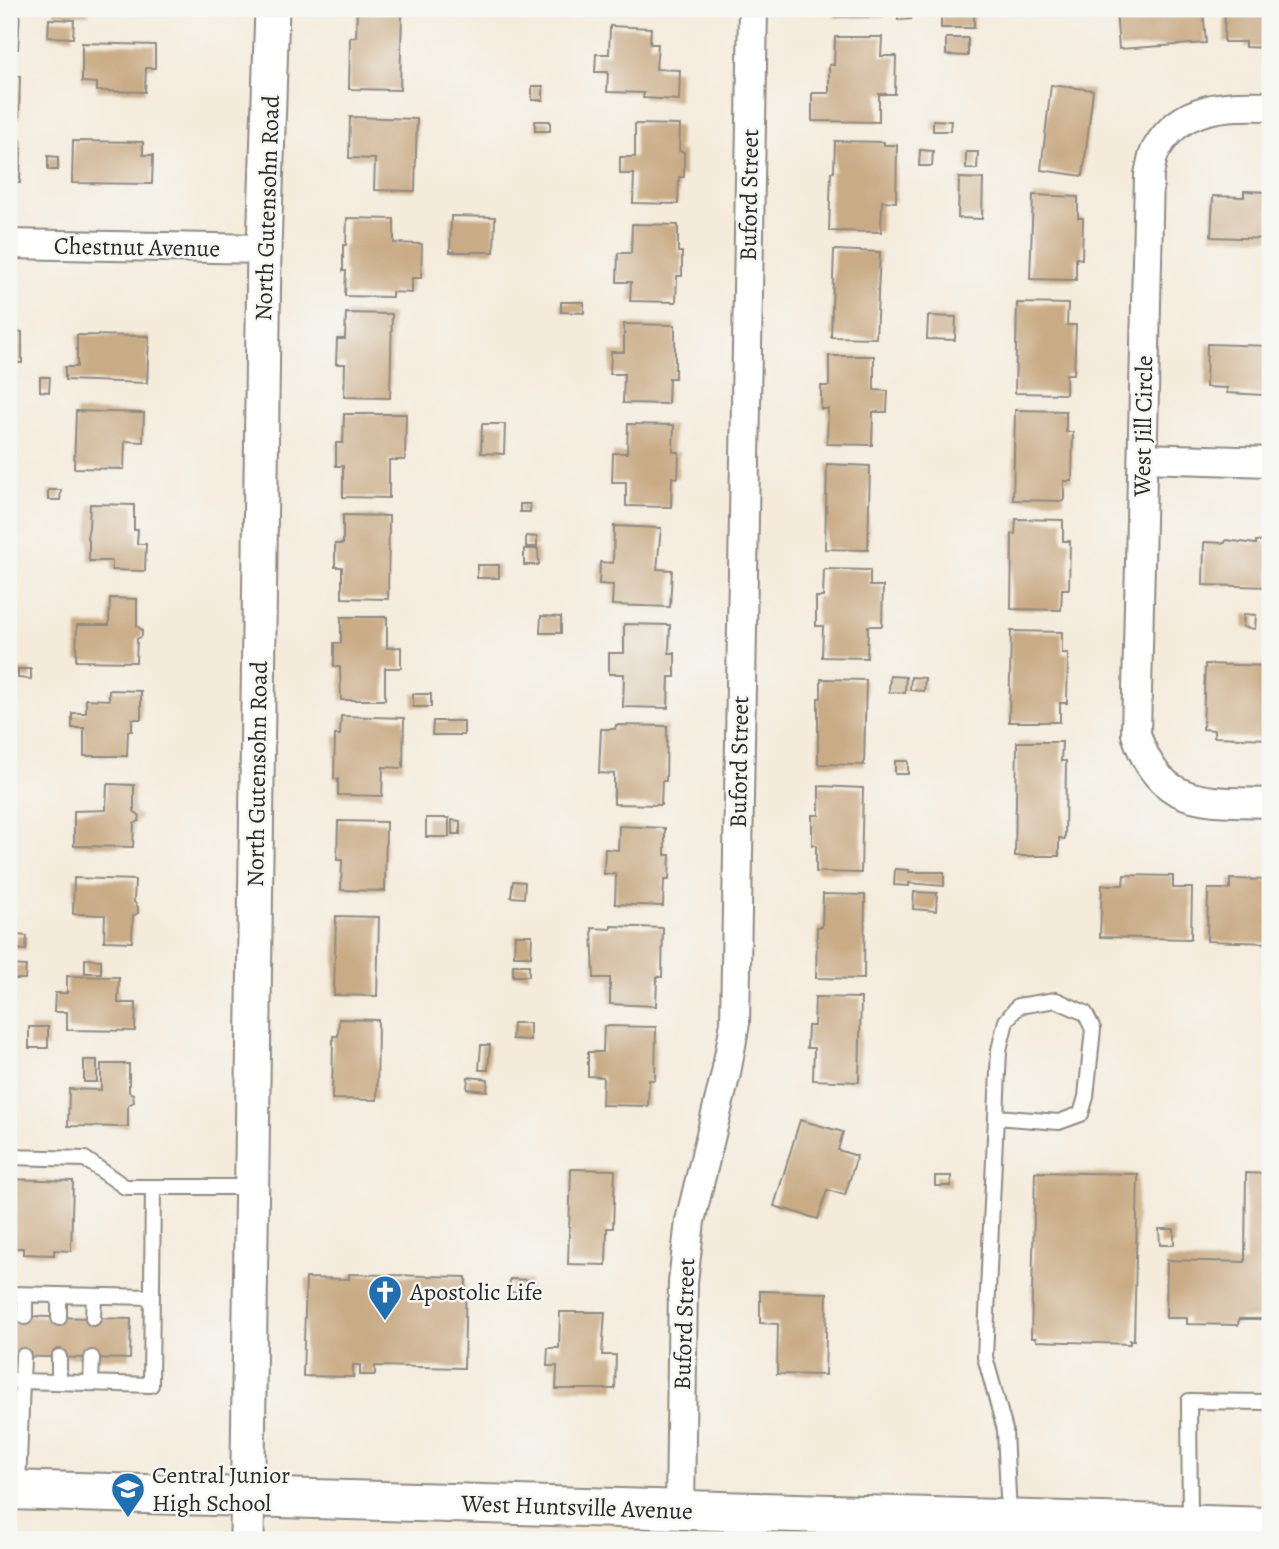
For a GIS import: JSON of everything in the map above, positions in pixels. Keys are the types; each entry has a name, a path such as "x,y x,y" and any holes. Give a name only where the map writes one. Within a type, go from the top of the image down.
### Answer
{"main road":[{"name":"West Huntsville Avenue","path":"13,1490 1270,1527"}],"street":[{"name":"North Gutensohn Road","path":"247,1540 264,249 272,9"},
{"name":"Buford Street","path":"680,1510 683,1282 690,1221 726,1073 735,1023 752,9"},
{"name":"West Jill Circle","path":"1270,106 1233,105 1198,112 1176,126 1156,149 1149,175 1136,734 1143,757 1158,779 1181,793 1206,801 1270,803"},
{"name":"Chestnut Avenue","path":"9,244 264,249"},
{"path":"1143,458 1270,463"}],"lane":[{"path":"996,1117 1059,1122 1081,1114 1086,1097 1093,1029 1085,1013 1056,1000 1018,1006 1006,1021 999,1051 985,1357 1005,1430 1009,1520"},
{"path":"9,1157 85,1159 125,1187 251,1187"},
{"path":"15,1380 151,1385 153,1187"},
{"path":"9,1294 152,1297"},
{"path":"25,1295 25,1317"},
{"path":"59,1318 60,1295"},
{"path":"93,1318 94,1296"},
{"path":"13,1490 15,1380 23,1356"},
{"path":"59,1357 60,1382"},
{"path":"91,1383 92,1357"},
{"path":"1190,1524 1189,1401 1266,1402"}],"building":[{"path":"9,9 20,9 18,49 9,49"},
{"path":"54,9 89,9 89,15 54,14"},
{"path":"834,9 884,9 884,17 834,17"},
{"path":"898,9 911,9 911,19 898,20"},
{"path":"1116,9 1203,9 1206,43 1119,49"},
{"path":"1225,9 1270,9 1270,48 1245,47 1245,42 1224,42"},
{"path":"357,10 402,11 400,90 349,89 350,37 356,37"},
{"path":"941,12 974,12 974,28 941,28"},
{"path":"49,19 74,20 73,38 48,37"},
{"path":"610,26 651,28 650,44 658,44 656,69 680,70 679,100 643,98 644,93 607,92 608,72 595,72 596,54 609,54"},
{"path":"835,37 882,37 881,56 896,56 895,94 879,94 879,122 812,121 812,93 829,93 829,65 834,65"},
{"path":"946,38 968,38 968,56 946,55"},
{"path":"82,43 155,45 155,68 146,68 145,92 97,91 97,83 82,82"},
{"path":"9,76 20,76 19,119 9,119"},
{"path":"1051,85 1093,90 1083,176 1041,170"},
{"path":"532,86 543,86 543,100 532,100"},
{"path":"350,117 417,119 415,191 374,190 375,159 349,158"},
{"path":"933,120 951,121 950,131 933,131"},
{"path":"535,121 550,121 550,131 535,131"},
{"path":"635,124 680,125 679,151 684,152 684,177 679,177 678,204 633,203 634,174 620,174 620,157 635,157"},
{"path":"9,140 21,140 20,183 9,183"},
{"path":"73,141 143,142 143,155 153,155 152,184 72,183"},
{"path":"835,141 884,142 884,145 897,145 896,202 882,201 881,232 829,231"},
{"path":"920,150 933,151 932,166 919,166"},
{"path":"966,152 978,152 977,169 966,169"},
{"path":"48,156 58,157 58,170 48,170"},
{"path":"959,178 983,179 982,219 958,218"},
{"path":"1244,191 1268,192 1270,239 1211,237 1213,196 1244,197"},
{"path":"1033,195 1078,197 1078,218 1083,218 1082,259 1076,258 1076,280 1030,279"},
{"path":"451,216 495,217 494,252 450,252"},
{"path":"347,218 394,219 394,243 422,244 421,278 412,278 412,293 392,292 392,297 345,296 343,245 346,245"},
{"path":"632,224 678,225 678,252 682,252 682,276 677,276 676,302 630,301 631,282 617,282 618,253 631,253"},
{"path":"834,250 880,252 876,338 831,337"},
{"path":"561,302 584,302 584,313 561,312"},
{"path":"1017,303 1068,304 1067,325 1076,325 1074,374 1066,374 1066,394 1015,393"},
{"path":"346,313 392,314 390,398 344,397 345,364 336,364 337,339 345,339"},
{"path":"928,316 956,317 955,340 927,339"},
{"path":"624,324 675,325 675,378 669,378 668,404 623,403 624,374 610,374 611,352 624,352"},
{"path":"9,332 22,332 22,363 9,363"},
{"path":"77,335 149,336 147,383 65,380 65,367 77,367"},
{"path":"1207,344 1270,346 1270,389 1265,389 1264,395 1227,393 1227,388 1206,387"},
{"path":"829,356 874,356 874,390 888,391 887,412 873,412 872,445 827,444 828,409 821,409 821,386 829,386"},
{"path":"40,377 50,377 49,392 40,391"},
{"path":"1015,410 1066,411 1066,432 1073,432 1072,481 1064,481 1064,501 1013,500"},
{"path":"76,411 144,413 143,442 125,441 124,469 74,468"},
{"path":"344,414 406,414 405,460 389,460 389,498 343,497 343,466 336,466 336,443 343,443"},
{"path":"482,424 505,424 504,454 481,453"},
{"path":"628,424 674,425 673,452 679,452 678,478 672,477 671,507 626,506 626,482 612,482 613,453 627,453"},
{"path":"827,464 870,466 868,550 825,549"},
{"path":"48,490 61,490 60,500 48,500"},
{"path":"90,504 134,505 137,544 146,544 145,571 112,570 112,561 89,561 87,537"},
{"path":"520,504 530,504 530,512 520,512"},
{"path":"343,515 389,516 388,599 342,598 342,567 335,567 335,544 343,544"},
{"path":"1016,519 1063,520 1063,541 1070,541 1069,589 1062,589 1061,610 1011,609 1012,534 1015,534"},
{"path":"614,526 661,528 657,569 672,570 670,607 612,605 613,585 599,584 600,562 613,563"},
{"path":"526,536 537,537 537,547 526,547"},
{"path":"1226,540 1256,544 1256,541 1266,541 1265,544 1270,544 1270,587 1203,585 1204,542 1225,543"},
{"path":"524,549 538,549 539,565 524,565"},
{"path":"477,565 499,565 499,578 477,578"},
{"path":"824,569 870,570 870,586 883,586 882,626 868,626 867,658 822,657 823,626 816,626 816,597 823,597"},
{"path":"110,598 137,599 137,626 142,630 142,636 137,639 136,662 76,661 77,625 109,625"},
{"path":"1244,614 1256,615 1255,629 1243,627"},
{"path":"541,616 561,617 561,633 540,633"},
{"path":"341,617 387,617 387,648 401,647 401,668 385,668 385,700 341,700 340,667 334,667 334,643 341,643"},
{"path":"624,624 670,625 669,653 675,653 675,677 669,677 668,708 623,707 624,674 609,674 609,653 624,653"},
{"path":"1011,631 1062,632 1062,653 1068,653 1067,703 1060,703 1060,722 1009,722"},
{"path":"1205,664 1270,666 1270,739 1214,737 1214,730 1203,729"},
{"path":"18,669 31,669 31,679 18,678"},
{"path":"890,676 906,677 905,693 889,692"},
{"path":"911,677 925,678 924,691 910,690"},
{"path":"821,679 866,680 864,765 818,764 818,698 821,698"},
{"path":"109,690 141,691 141,719 132,719 132,731 128,731 127,756 84,756 84,728 72,728 72,713 86,713 86,699 109,700"},
{"path":"413,694 431,694 431,707 413,707"},
{"path":"341,716 404,718 403,768 383,767 382,796 338,795 338,779 334,779 335,735 340,735"},
{"path":"433,721 464,721 464,735 432,735"},
{"path":"616,725 667,726 666,781 662,781 661,805 614,804 614,774 599,773 601,729 615,729"},
{"path":"1017,742 1062,742 1061,761 1066,761 1065,839 1059,838 1059,856 1015,856"},
{"path":"895,761 908,761 908,774 895,774"},
{"path":"107,784 134,785 134,811 140,816 139,821 134,824 133,847 74,846 74,811 106,810"},
{"path":"819,786 863,788 861,873 816,872 816,845 812,845 812,815 819,815"},
{"path":"426,818 449,818 449,837 426,837"},
{"path":"452,820 460,821 460,834 452,834"},
{"path":"338,821 386,822 385,891 341,890 342,860 337,860"},
{"path":"619,826 665,828 665,855 670,855 669,880 664,880 663,906 615,904 616,874 604,874 605,849 618,850"},
{"path":"895,869 909,872 944,872 944,886 909,883 909,886 894,885"},
{"path":"1124,875 1173,876 1173,888 1192,888 1191,939 1100,937 1102,885 1123,885"},
{"path":"74,878 135,880 134,902 138,913 133,916 132,942 104,941 105,915 73,914"},
{"path":"1230,879 1270,880 1270,943 1207,941 1208,889 1230,889"},
{"path":"513,881 525,882 524,898 511,897"},
{"path":"914,892 937,893 936,911 913,909"},
{"path":"823,894 865,895 864,979 816,978 817,927 822,927"},
{"path":"336,916 379,917 377,996 334,995"},
{"path":"611,926 663,928 662,977 657,977 656,1006 610,1004 610,978 594,978 592,928 611,929"},
{"path":"16,935 27,936 26,950 14,949"},
{"path":"515,935 532,935 531,956 514,956"},
{"path":"85,959 101,960 101,973 85,973"},
{"path":"9,965 26,966 25,979 9,979"},
{"path":"513,965 529,965 529,976 513,976"},
{"path":"67,976 119,977 118,1003 136,1003 135,1031 67,1030 67,1012 54,1012 55,993 67,993"},
{"path":"815,997 861,998 859,1082 813,1080 814,1048 807,1048 808,1026 814,1026"},
{"path":"339,1019 378,1020 377,1100 332,1099 333,1036 338,1036"},
{"path":"513,1023 530,1023 530,1040 512,1039"},
{"path":"604,1026 656,1027 655,1080 649,1080 648,1106 602,1105 603,1077 588,1076 588,1052 603,1052"},
{"path":"29,1027 48,1027 48,1048 29,1048"},
{"path":"481,1045 490,1045 488,1070 479,1070"},
{"path":"84,1060 97,1060 97,1082 84,1082"},
{"path":"101,1064 129,1064 129,1092 133,1094 134,1102 128,1105 128,1127 68,1126 69,1089 101,1090"},
{"path":"468,1077 488,1079 487,1091 467,1089"},
{"path":"800,1120 843,1132 838,1150 857,1156 845,1195 827,1190 818,1219 774,1206"},
{"path":"571,1169 615,1170 613,1228 607,1228 606,1265 568,1264"},
{"path":"1035,1172 1138,1174 1134,1340 1130,1340 1130,1344 1036,1341 1036,1338 1031,1338"},
{"path":"1246,1173 1270,1174 1270,1325 1266,1325 1266,1319 1239,1319 1238,1325 1187,1324 1187,1318 1166,1318 1167,1260 1245,1262"},
{"path":"935,1176 951,1176 951,1186 935,1186"},
{"path":"9,1179 73,1181 71,1251 54,1250 54,1255 23,1254 23,1248 9,1248"},
{"path":"1159,1229 1174,1229 1174,1245 1160,1245"},
{"name":"Apostolic Life","path":"349,1274 466,1277 464,1368 375,1366 375,1375 360,1375 360,1365 353,1365 353,1377 303,1376 306,1278 349,1279"},
{"path":"510,1279 530,1280 530,1293 509,1292"},
{"path":"760,1291 827,1293 825,1375 777,1374 778,1324 760,1323"},
{"path":"560,1312 605,1312 602,1355 616,1355 615,1389 556,1389 557,1366 547,1366 548,1348 559,1348"},
{"path":"9,1316 131,1319 130,1359 9,1356"}],"place":[{"name":"Apostolic Life","path":"385,1322"},
{"name":"Central Junior High School","path":"128,1519"}]}
